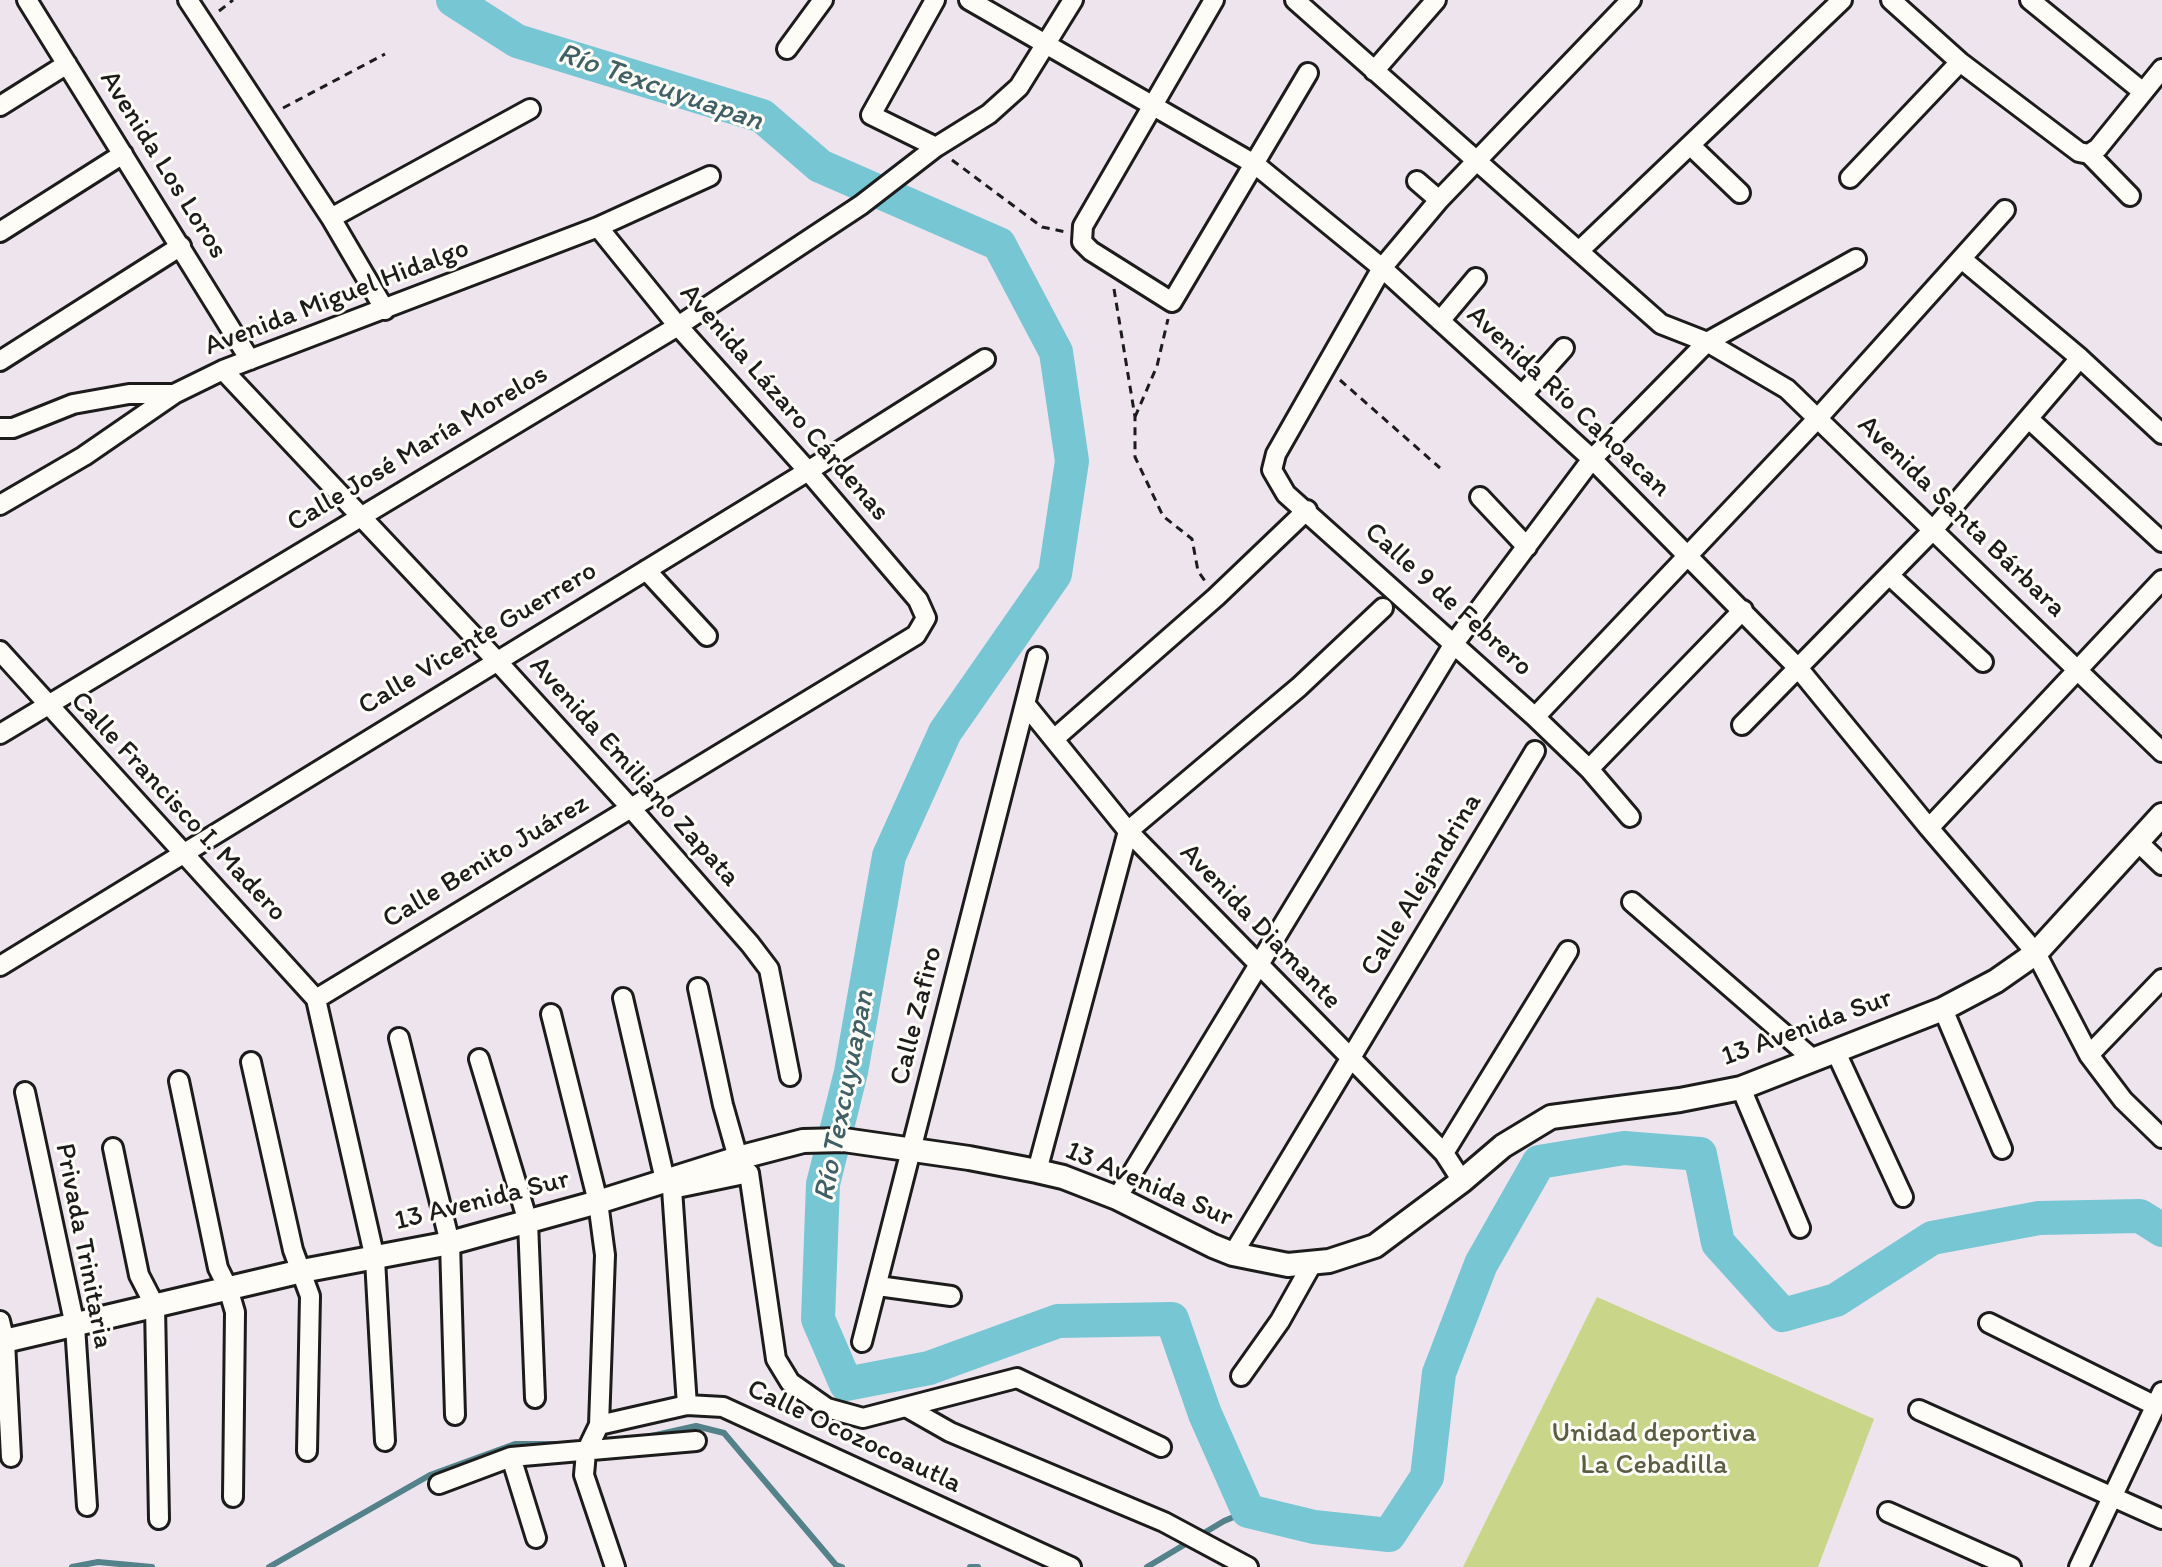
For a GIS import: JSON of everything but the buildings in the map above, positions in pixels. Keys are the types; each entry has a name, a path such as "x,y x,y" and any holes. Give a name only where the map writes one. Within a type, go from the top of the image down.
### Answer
{"street":[{"name":"Avenida Los Loros","path":"27,0 250,360"},
{"path":"188,0 331,218 385,310"},
{"path":"787,49 823,0"},
{"path":"935,0 871,115 936,147"},
{"name":"Avenida Río Cahoacan","path":"969,0 1256,165 1382,268 1592,459 1799,669 2036,953 2089,1055 2123,1100 2162,1138"},
{"name":"Calle José María Morelos","path":"0,734 678,326 861,205 936,147 989,114 1019,87 1073,0"},
{"path":"1214,0 1083,226 1082,242 1109,264 1172,302 1308,73"},
{"name":"Avenida Santa Bárbara","path":"1295,0 1661,324 1707,342 1787,389 2162,752"},
{"path":"1374,71 1436,0"},
{"path":"1325,367 1382,268 1439,200 1631,0"},
{"path":"1580,250 1842,0"},
{"path":"1891,0 1960,62 2079,152 2089,154 2130,196"},
{"path":"2030,0 2143,92"},
{"path":"1850,178 1960,62"},
{"path":"0,106 67,64"},
{"path":"2089,154 2098,148 2162,69"},
{"path":"331,218 530,109"},
{"path":"1690,145 1740,193"},
{"path":"0,232 123,154"},
{"name":"Avenida Miguel Hidalgo","path":"0,505 84,456 174,394 223,370 598,227 710,176"},
{"path":"1417,181 1439,200"},
{"path":"1535,717 1818,418 2005,210"},
{"name":"Avenida Lázaro Cárdenas","path":"598,227 678,326 918,600 926,618"},
{"path":"0,361 181,246"},
{"path":"1117,1198 1455,642 1592,459 1707,342 1856,259"},
{"path":"1963,260 2080,358 2162,434"},
{"path":"1440,321 1476,278"},
{"path":"1522,395 1564,348"},
{"path":"1742,725 1933,530 2080,358"},
{"name":"Calle Vicente Guerrero","path":"0,966 808,471 985,359"},
{"name":"Calle 9 de Febrero","path":"1325,367 1276,454 1272,470 1286,494 1455,642 1535,717 1589,769 1630,817"},
{"name":"Avenida Emiliano Zapata","path":"223,370 497,661 630,807 769,969 790,1076"},
{"path":"0,428 13,428 73,404 129,394 174,394"},
{"path":"2030,420 2162,542"},
{"path":"1480,497 1527,547"},
{"path":"1054,739 1216,597 1307,510"},
{"path":"646,570 707,636"},
{"path":"1889,575 1983,662"},
{"path":"1929,828 2162,580"},
{"path":"1037,1171 1128,831 1299,687 1383,608"},
{"path":"1589,769 1743,610"},
{"name":"Calle Benito Juárez","path":"316,999 916,635 926,618"},
{"name":"Calle Francisco I. Madero","path":"0,651 316,999"},
{"name":"Calle Zafiro","path":"862,1342 1037,657"},
{"name":"Avenida Diamante","path":"1026,705 1128,831 1444,1153 1462,1181"},
{"name":"Calle Alejandrina","path":"1233,1254 1535,751"},
{"name":"13 Avenida Sur","path":"2,1335 75,1326 302,1271 450,1243 744,1165 803,1141 844,1140 912,1149 1063,1177 1117,1198 1233,1254 1288,1265 1312,1264 1375,1246 1503,1146 1551,1117 1680,1100 1741,1088 1943,1009 1996,981 2036,953 2162,815"},
{"path":"2138,842 2162,865"},
{"path":"1632,902 1814,1060"},
{"path":"1444,1153 1568,951"},
{"path":"2089,1055 2162,979"},
{"path":"698,988 723,1105 744,1165 776,1359 790,1382 827,1408 863,1418 1017,1378 1161,1447"},
{"path":"623,998 668,1185 687,1405"},
{"path":"316,999 375,1259 385,1441"},
{"path":"1943,1009 2002,1149"},
{"path":"551,1014 598,1202 605,1255 599,1425 586,1452 584,1475 615,1567"},
{"path":"399,1038 450,1243 455,1415"},
{"path":"1835,1050 1903,1197"},
{"path":"479,1059 528,1222 535,1398"},
{"path":"251,1062 293,1250 310,1296 307,1451"},
{"path":"179,1081 218,1268 235,1312 233,1497"},
{"path":"1741,1088 1800,1228"},
{"name":"Privada Trinitaria","path":"25,1092 75,1326 87,1506"},
{"path":"113,1148 139,1275 155,1306 159,1519"},
{"path":"1241,1376 1280,1321 1312,1264"},
{"path":"878,1286 951,1296"},
{"path":"1989,1323 2158,1399 2079,1567"},
{"path":"2,1335 11,1457"},
{"name":"Calle Ocozocoautla","path":"599,1425 687,1405 723,1407 1071,1567"},
{"path":"906,1407 950,1432 1164,1522 1248,1567"},
{"path":"1919,1410 2162,1519"},
{"path":"439,1484 511,1457 696,1441"},
{"path":"511,1457 536,1538"},
{"path":"1888,1512 2011,1567"}],"path":[{"path":"265,118 385,54"},
{"path":"936,147 1042,227 1070,233 1082,242"},
{"path":"1109,264 1135,417 1135,457 1163,516 1192,539 1198,571 1216,597"},
{"path":"1135,417 1157,366 1172,302"},
{"path":"1325,367 1440,468"}],"green space":[{"name":"Unidad deportiva La Cebadilla","path":"1597,1297 1874,1419 1818,1567 1463,1567"}],"waterway":[{"name":"Río Texcuyuapan","path":"453,0 517,41 762,116 820,166 999,244 1056,352 1072,461 1055,574 945,732 889,856 851,1072 823,1184 818,1319 846,1384 929,1368 1058,1321 1172,1319 1205,1414 1248,1511 1314,1527 1389,1535 1427,1477 1439,1373 1481,1264 1539,1162 1624,1148 1700,1154 1718,1243 1783,1315 1836,1300 1932,1238 2039,1218 2140,1216 2162,1230"},
{"path":"647,1437 696,1426 724,1433 836,1565 842,1567"},
{"path":"269,1567 430,1475 515,1444 559,1444"},
{"path":"1147,1567 1224,1521 1248,1511"},
{"path":"72,1567 98,1562 152,1567"},
{"path":"970,1567 978,1567"}]}
